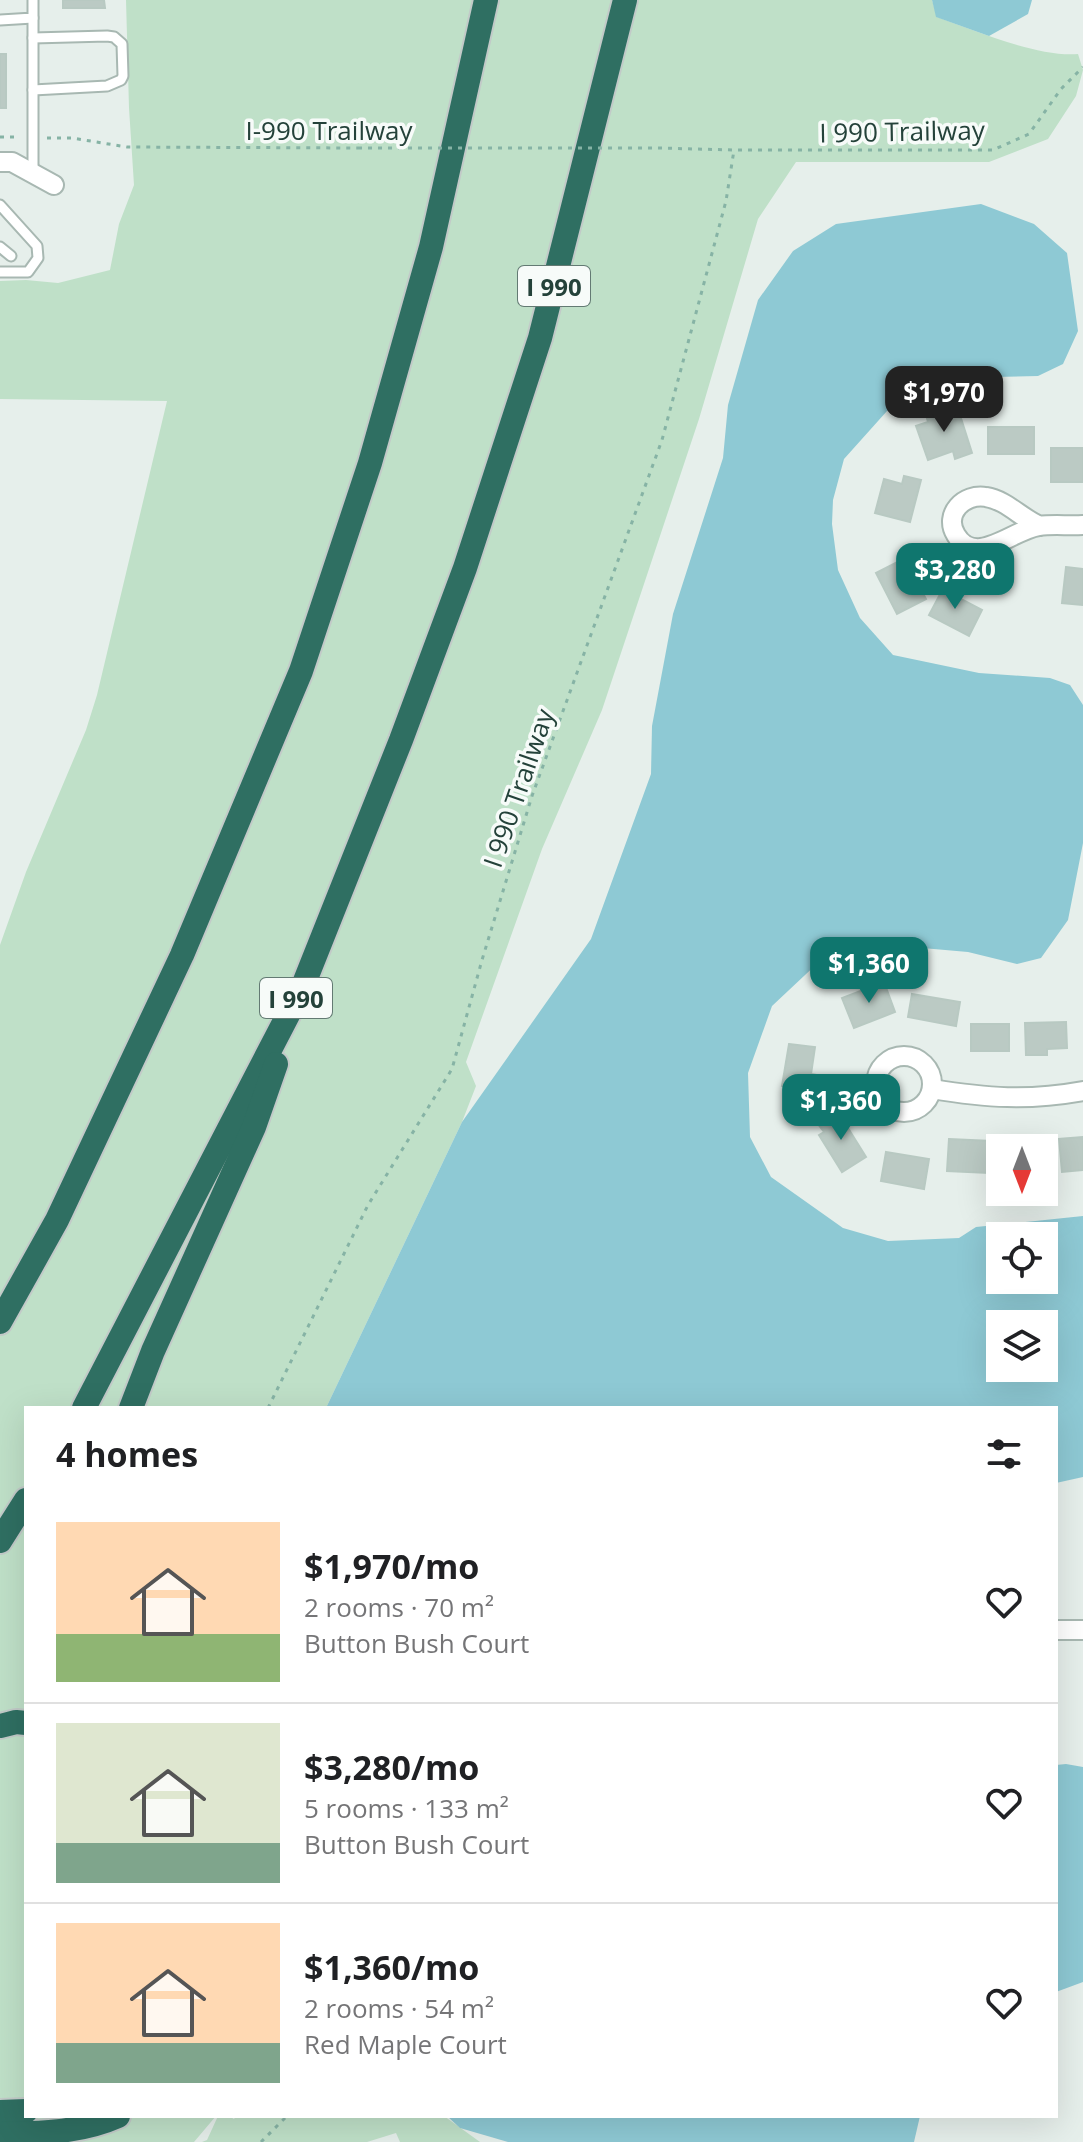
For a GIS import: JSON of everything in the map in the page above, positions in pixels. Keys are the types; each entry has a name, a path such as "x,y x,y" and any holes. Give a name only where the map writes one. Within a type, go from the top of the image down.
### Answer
{"highway":[{"path":"0,1322 57,1220 182,955 301,671 370,463 431,247 486,0"},
{"name":"I 990","path":"85,1406 303,986 401,740 475,539 540,338 625,0"},
{"path":"132,1406 153,1351 254,1127 303,986"},
{"path":"0,1541 24,1503"},
{"path":"0,1726 24,1723"},
{"path":"0,2112 24,2111"},
{"path":"0,2134 78,2129 112,2118"}],"street":[{"path":"0,162 12,162 54,185"},
{"path":"1040,526 1083,525"},
{"path":"932,1089 988,1098 1025,1098 1083,1091"},
{"path":"1058,1630 1083,1630"}],"lane":[{"path":"33,0 33,173"},
{"path":"0,20 33,18"},
{"path":"33,38 114,37 122,44 123,76 107,86 33,90"},
{"path":"0,205 37,246 38,258 28,272 0,272"},
{"path":"0,247 11,256"}],"path":[{"name":"I 990 Trailway","path":"658,148 993,150 1029,134 1061,89 1083,67"},
{"name":"I-990 Trailway","path":"0,137 72,138 127,147 658,148"},
{"name":"I 990 Trailway","path":"269,1406 368,1205 452,1069 532,796 662,440 726,201 734,150"},
{"path":"261,2142 285,2118"}],"green space":[{"path":"126,0 932,0 937,17 1026,47 1078,54 1083,70 1076,96 1048,139 989,162 796,162 758,219 699,419 602,710 542,849 466,1062 476,1086 462,1122 327,1406 24,1406 24,2118 214,2118 194,2142 0,2142 0,945 26,872 86,730 97,695 167,401 0,399 0,281 58,283 110,270 119,224 134,185"},
{"path":"217,2118 447,2118 480,2142 400,2142 396,2133 367,2142 202,2142 207,2140"}],"water":[{"path":"932,0 1032,0 1028,14 989,36 936,17"},
{"path":"981,204 1034,224 1067,253 1078,331 1063,364 1038,376 957,380 907,397 887,411 844,459 833,500 832,524 838,570 860,618 893,655 979,673 1050,678 1070,685 1083,705 1083,843 1068,920 1041,958 1017,964 968,952 888,945 821,960 772,1006 748,1073 750,1137 771,1177 843,1228 888,1241 959,1238 976,1227 986,1226 986,1294 1058,1294 1058,1222 1025,1222 1083,1216 1083,1477 1058,1483 1058,1406 327,1406 462,1122 591,939 651,774 652,726 673,614 723,458 728,405 758,300 793,251 836,224"},
{"path":"1058,1765 1083,1767 1083,1982 1058,1991"},
{"path":"449,2118 920,2118 914,2142 508,2142 460,2128"}],"building":[{"path":"63,0 104,0 105,8 63,8"},
{"path":"0,54 6,54 6,108 0,108"},
{"path":"944,405 948,416 959,412 972,453 955,459 953,451 928,460 916,426 928,422 925,411"},
{"path":"988,427 1034,427 1034,454 988,454"},
{"path":"1051,448 1083,448 1083,482 1051,482"},
{"path":"904,476 921,480 910,522 875,513 884,479 902,484"},
{"path":"917,552 924,566 912,573 926,599 897,614 876,573"},
{"path":"1066,567 1083,569 1083,605 1062,603"},
{"path":"946,583 961,590 957,597 982,610 969,636 929,615"},
{"path":"884,982 895,1012 854,1028 842,998"},
{"path":"912,994 960,1002 956,1026 908,1017"},
{"path":"1066,1022 1067,1048 1047,1049 1047,1055 1026,1055 1025,1023"},
{"path":"971,1024 1009,1024 1009,1051 971,1051"},
{"path":"789,1044 815,1047 811,1074 834,1078 832,1094 782,1086"},
{"path":"838,1112 866,1157 842,1172 819,1135 824,1132 818,1124"},
{"path":"1083,1137 1083,1170 1062,1172 1059,1139"},
{"path":"949,1139 986,1141 986,1173 947,1171"},
{"path":"886,1152 929,1159 924,1189 881,1181"}]}
